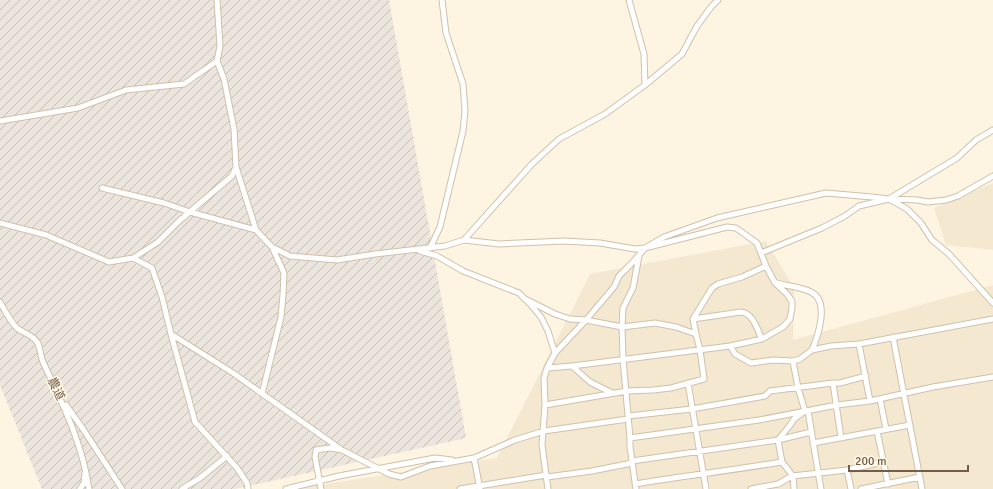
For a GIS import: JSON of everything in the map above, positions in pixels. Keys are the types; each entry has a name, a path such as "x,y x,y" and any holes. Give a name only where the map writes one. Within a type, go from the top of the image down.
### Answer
{"street":[{"path":"217,0 220,46 217,61 224,79 234,129 236,168 256,230 272,247 284,273 284,295 281,317 262,394"},
{"path":"430,248 440,227 463,131 465,111 463,88 446,33 442,0"},
{"path":"629,0 644,54 645,85"},
{"path":"464,240 532,164 559,139 605,114 645,85 682,54 697,26 718,0"},
{"path":"0,121 78,108 126,90 184,84 217,61"},
{"path":"760,253 822,228 845,216 859,206 888,199 957,158 976,140 993,130"},
{"path":"0,223 46,235 109,262 133,258 158,242 232,176 236,168"},
{"path":"548,489 542,445 545,405 544,378 547,368 555,353 586,320 614,287 619,276 645,248 664,238 717,218 808,196 826,193 928,202 946,200 958,196 993,176"},
{"path":"102,188 164,203 190,212 256,230"},
{"path":"888,199 907,209 921,223 932,240 949,254 993,303"},
{"path":"272,247 290,256 337,260 445,246 464,240 499,244 578,242 600,243 635,249 645,248 727,227 736,228 756,243 775,283 792,301 790,318 783,327 762,339 730,346 547,368"},
{"path":"417,250 437,256 463,271 519,293 541,317 548,331 555,353"},
{"path":"639,255 633,288 623,308 622,327 630,447 635,486 703,473 731,471 782,462"},
{"path":"133,258 152,268 162,297 195,422 237,468 247,483 248,489"},
{"path":"545,405 627,391 653,390 704,379 700,350 693,319 712,288 718,284 742,277 766,266"},
{"path":"775,283 812,292 817,298 820,304 820,326 818,337 812,350"},
{"path":"525,299 555,314 570,319 586,320 622,327 655,323 676,327 696,334"},
{"name":"農道","path":"0,302 18,328 33,337 38,343 42,360 61,398 80,445 90,489"},
{"path":"693,319 746,312 750,315 762,339"},
{"path":"730,346 735,354 751,362 772,360 793,361 800,359 812,350 831,346 859,344 993,319"},
{"path":"171,334 233,373 342,450 389,474 401,476 430,466 474,458 514,440 544,431 628,417 692,409 765,396 770,391 840,383 866,376"},
{"path":"893,337 922,489"},
{"path":"859,344 870,401"},
{"path":"793,361 798,388 811,432 821,489"},
{"path":"572,366 590,382 613,394"},
{"path":"630,438 759,420 837,405 870,401 904,393 993,377"},
{"path":"688,383 706,489"},
{"path":"833,383 841,438"},
{"path":"61,398 83,429 105,466 122,489"},
{"path":"880,399 886,429"},
{"path":"794,489 793,476 782,462 778,440 794,419 806,411"},
{"path":"813,443 910,425"},
{"path":"877,431 888,484"},
{"path":"460,489 592,471 632,462 778,440 811,432"},
{"path":"321,489 315,457 316,450 330,448 342,450"},
{"path":"182,489 200,478 227,456"},
{"path":"286,489 320,480 435,458 458,461"},
{"path":"474,458 480,487"},
{"path":"751,489 778,484 793,476 847,470 883,462"},
{"path":"80,489 84,483 86,466"},
{"path":"847,470 851,489"},
{"path":"861,489 920,477"}],"shaded area":[{"path":"0,0 389,0 466,438 235,489 42,489 0,385"},
{"path":"993,183 993,250 946,245 934,208"},
{"path":"766,241 794,288 793,340 993,285 993,489 293,489 497,458 590,274"}]}
